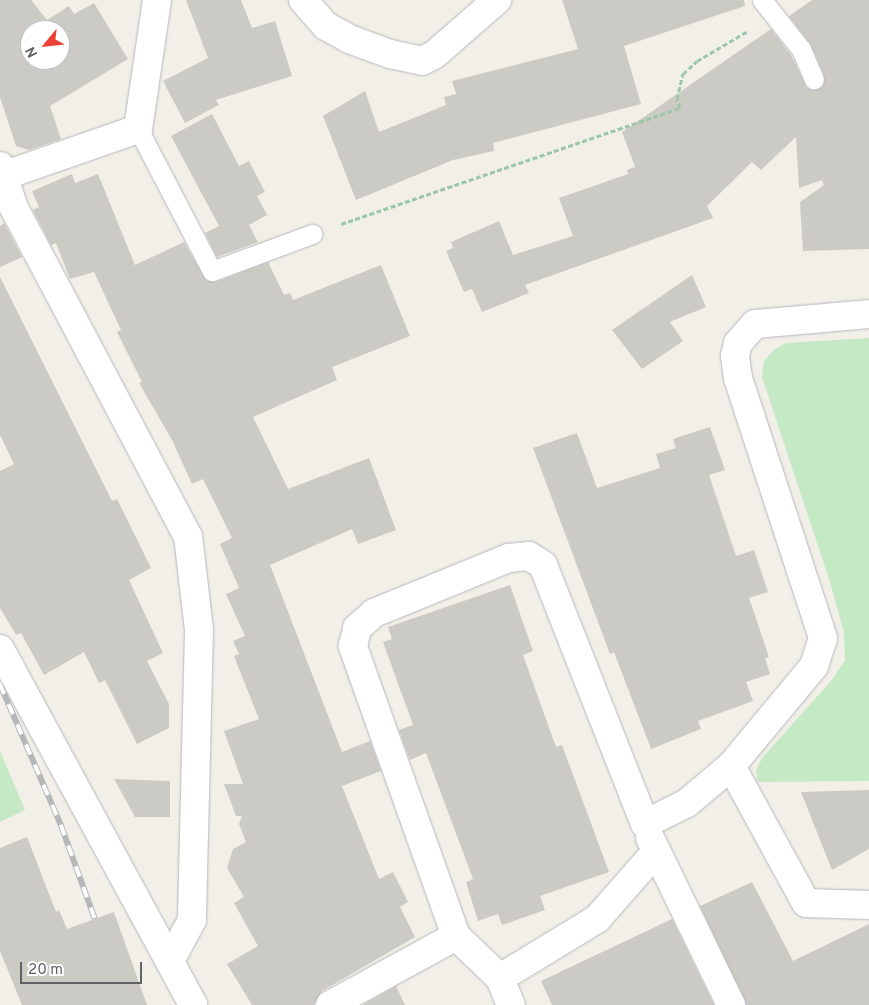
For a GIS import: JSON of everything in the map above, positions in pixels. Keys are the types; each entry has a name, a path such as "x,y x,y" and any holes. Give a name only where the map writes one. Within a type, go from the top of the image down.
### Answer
{"street":[{"path":"157,0 138,128 1,173 14,208 188,536 199,630 192,920 170,961"},
{"path":"302,0 326,26 349,39 422,61 434,54 497,0"},
{"path":"645,824 687,803 730,766 814,666 824,638 738,378 735,356 738,343 756,324 869,314"},
{"path":"511,1005 500,978 456,936 353,646 357,628 374,613 510,558 529,556 542,565 655,853 731,1005"},
{"path":"0,649 193,1005"},
{"path":"730,766 806,904 869,905"},
{"path":"500,978 597,919 655,853"},
{"path":"330,1005 456,936"}],"lane":[{"path":"762,0 801,49 814,79"},
{"path":"138,128 212,271 312,234"}],"path":[{"path":"312,234 680,108 677,99 684,74 697,61 775,15"}],"green space":[{"path":"869,338 869,781 758,782 756,771 762,758 831,681 845,660 844,633 830,582 762,377 764,361 775,349 786,343"},
{"path":"0,751 25,810 0,822"}],"building":[{"path":"0,0 31,0 47,20 69,6 74,14 94,3 128,59 50,106 61,139 29,150 16,146 0,97"},
{"path":"186,0 241,0 252,28 275,21 292,76 216,100 219,105 185,123 163,81 208,58"},
{"path":"562,0 744,0 745,6 624,46 641,104 493,143 494,151 453,160 356,200 323,116 365,91 379,132 446,105 444,97 456,94 452,81 578,49"},
{"path":"812,0 869,0 869,249 803,251 800,202 824,185 822,180 799,188 796,137 761,170 752,162 707,206 713,218 525,285 529,293 482,312 472,289 464,292 446,251 453,248 451,242 499,221 513,255 573,236 559,198 628,174 627,170 635,167 622,132 771,29 791,55 807,88 813,90 823,86 824,75 811,45 789,16"},
{"path":"212,114 239,166 249,161 265,192 257,196 267,215 249,225 258,242 217,257 205,233 219,226 171,136"},
{"path":"72,174 75,183 98,174 135,265 184,242 206,280 216,282 268,262 284,295 290,293 293,300 381,265 410,336 332,367 337,380 253,417 288,489 369,458 396,530 358,544 352,529 270,565 342,752 370,741 381,771 342,786 379,879 393,872 408,902 400,907 415,937 322,991 314,1005 252,1005 227,964 258,946 234,903 244,897 227,868 233,849 246,842 239,824 242,816 236,816 224,784 243,784 224,731 259,719 234,656 239,654 233,641 245,636 226,594 239,588 220,544 232,538 203,479 192,484 172,440 139,383 142,382 117,332 121,330 94,272 70,279 56,243 51,245 33,210 39,207 32,191"},
{"path":"4,223 22,257 0,267 0,226"},
{"path":"692,275 706,307 670,322 683,341 642,369 612,330"},
{"path":"0,277 112,501 117,499 151,568 129,580 163,653 147,661 169,704 169,728 137,744 105,680 99,683 84,652 44,675 21,633 16,635 0,608 0,471 14,464 0,435"},
{"path":"710,427 725,470 709,475 736,556 754,550 768,592 749,598 769,657 765,658 770,674 746,682 753,701 698,721 701,729 651,749 614,652 610,654 533,448 577,433 597,488 660,468 656,454 676,448 673,439"},
{"path":"510,585 533,651 523,655 556,747 562,745 609,872 540,896 545,910 502,925 498,914 478,921 466,882 473,879 426,753 410,760 399,730 413,725 383,642 392,639 388,627"},
{"path":"114,779 170,781 170,817 135,817"},
{"path":"869,790 869,849 832,870 801,792"},
{"path":"27,837 56,912 59,910 67,929 114,912 147,1005 22,1005 0,951 0,848"},
{"path":"752,882 793,961 869,924 869,1005 746,1005 700,906"},
{"path":"672,919 714,1005 552,1005 541,981"},
{"path":"396,986 405,1005 363,1005"}],"railway":[{"path":"0,684 61,825 95,919"}]}
